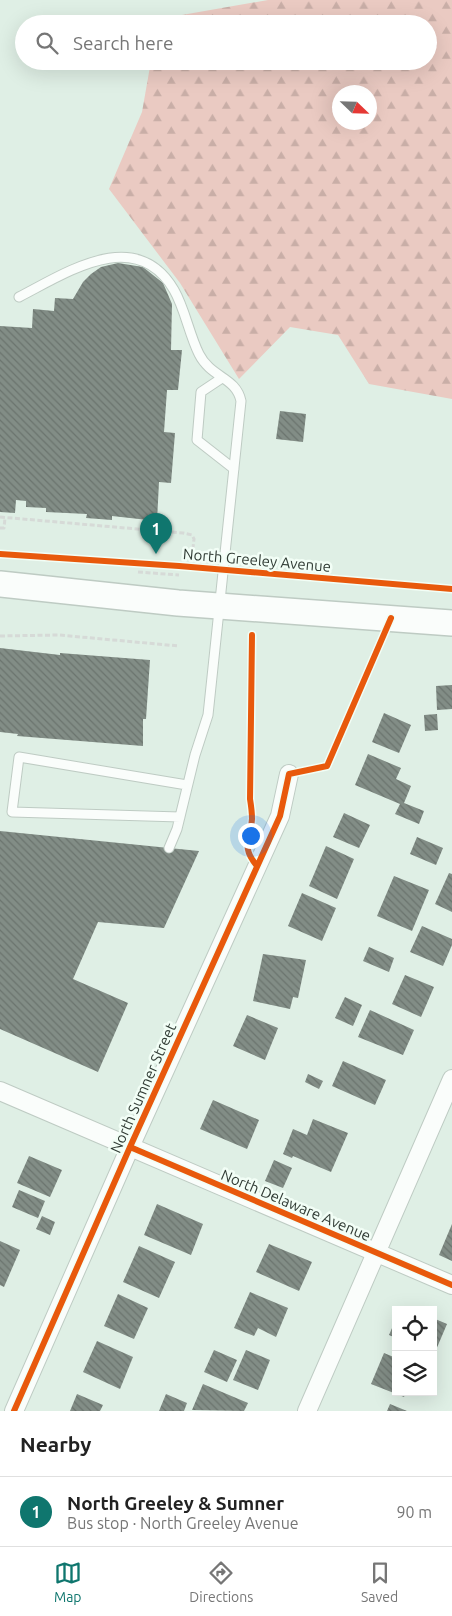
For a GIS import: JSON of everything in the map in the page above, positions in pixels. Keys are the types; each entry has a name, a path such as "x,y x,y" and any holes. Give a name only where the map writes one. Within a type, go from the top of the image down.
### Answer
{"main road":[{"path":"0,584 83,594 452,623"}],"street":[{"name":"North Sumner Street","path":"14,1411 130,1147 280,816 289,774"},
{"path":"307,1411 452,1079"},
{"name":"North Delaware Avenue","path":"0,1091 452,1285"}],"lane":[{"path":"19,297 77,267 102,259 126,257 146,263 166,277 175,292 204,363 239,391 241,401 208,714 187,785 180,817 169,848"},
{"path":"222,378 201,392 197,440 234,469"},
{"path":"180,817 12,812 19,757 187,785"}],"path":[{"path":"0,518 183,533 192,535 194,539 192,556 225,558"},
{"path":"0,528 4,528 5,518"},
{"path":"138,572 179,575"},
{"path":"0,636 58,635 179,646"}],"green space":[{"path":"268,0 452,0 452,399 369,384 338,335 290,327 239,379 180,283 109,189 142,112 149,70 437,70 437,15 182,15"}],"building":[{"path":"118,263 143,267 163,283 172,304 171,350 182,350 178,390 167,390 164,432 175,433 171,483 159,482 157,521 112,516 112,520 86,518 87,514 46,512 46,508 26,507 26,501 16,500 15,513 0,512 0,326 32,328 33,309 54,311 55,298 73,299 83,282 91,274 101,267"},
{"path":"280,411 306,414 303,442 276,439"},
{"path":"0,648 60,655 60,653 150,660 146,719 143,719 143,746 17,736 18,734 0,732"},
{"path":"452,685 452,709 437,710 436,686"},
{"path":"384,713 411,725 399,753 372,742"},
{"path":"437,714 438,730 425,731 424,715"},
{"path":"368,754 401,768 396,779 411,786 404,803 424,811 419,824 395,814 400,804 355,785"},
{"path":"344,813 370,825 359,848 333,837"},
{"path":"0,831 199,851 164,928 98,922 73,979 128,1003 98,1072 0,1029"},
{"path":"417,837 443,848 436,865 410,854"},
{"path":"326,846 354,859 337,899 309,886"},
{"path":"449,873 452,874 452,912 435,904"},
{"path":"394,876 429,890 412,931 377,916"},
{"path":"302,893 336,908 322,941 288,926"},
{"path":"422,926 452,939 452,945 443,966 410,952"},
{"path":"369,947 394,958 389,972 363,961"},
{"path":"263,954 306,960 298,998 293,997 290,1009 253,1001"},
{"path":"405,975 434,987 421,1017 392,1004"},
{"path":"345,997 362,1005 353,1026 335,1018"},
{"path":"370,1010 414,1030 403,1055 358,1037"},
{"path":"247,1015 278,1028 265,1060 233,1046"},
{"path":"343,1061 386,1080 375,1105 332,1086"},
{"path":"308,1074 323,1081 319,1089 305,1082"},
{"path":"213,1100 259,1120 247,1149 200,1129"},
{"path":"313,1119 348,1133 331,1172 293,1156 292,1158 283,1154 293,1129 307,1135"},
{"path":"29,1156 62,1170 50,1197 17,1183"},
{"path":"274,1160 292,1168 283,1188 265,1181"},
{"path":"19,1190 45,1201 38,1218 12,1207"},
{"path":"157,1204 203,1224 191,1255 144,1235"},
{"path":"42,1216 55,1222 50,1235 36,1229"},
{"path":"452,1224 452,1261 439,1255"},
{"path":"0,1241 20,1250 4,1287 0,1285"},
{"path":"269,1244 312,1262 299,1291 256,1272"},
{"path":"139,1246 175,1262 159,1298 123,1282"},
{"path":"250,1292 288,1308 276,1337 258,1328 254,1336 234,1328"},
{"path":"118,1294 148,1308 134,1339 104,1326"},
{"path":"437,1320 447,1324 437,1348"},
{"path":"97,1341 133,1357 120,1389 83,1372"},
{"path":"214,1350 237,1360 227,1382 204,1372"},
{"path":"246,1350 270,1360 258,1390 233,1380"},
{"path":"384,1353 392,1356 392,1392 371,1384"},
{"path":"203,1384 248,1403 244,1411 192,1410"},
{"path":"77,1394 103,1405 100,1411 70,1411"},
{"path":"166,1394 187,1403 184,1411 159,1411"},
{"path":"390,1404 407,1411 387,1411"}],"cycle path":[{"name":"North Greeley Avenue","path":"0,554 179,566 452,589"},
{"path":"14,1411 130,1147 280,816 289,774 327,766 391,618"},
{"path":"252,635 250,799 252,819 248,848 257,866"},
{"path":"130,1147 452,1285"}],"place":[{"name":"North Greeley & Sumner","path":"156,554"}]}
